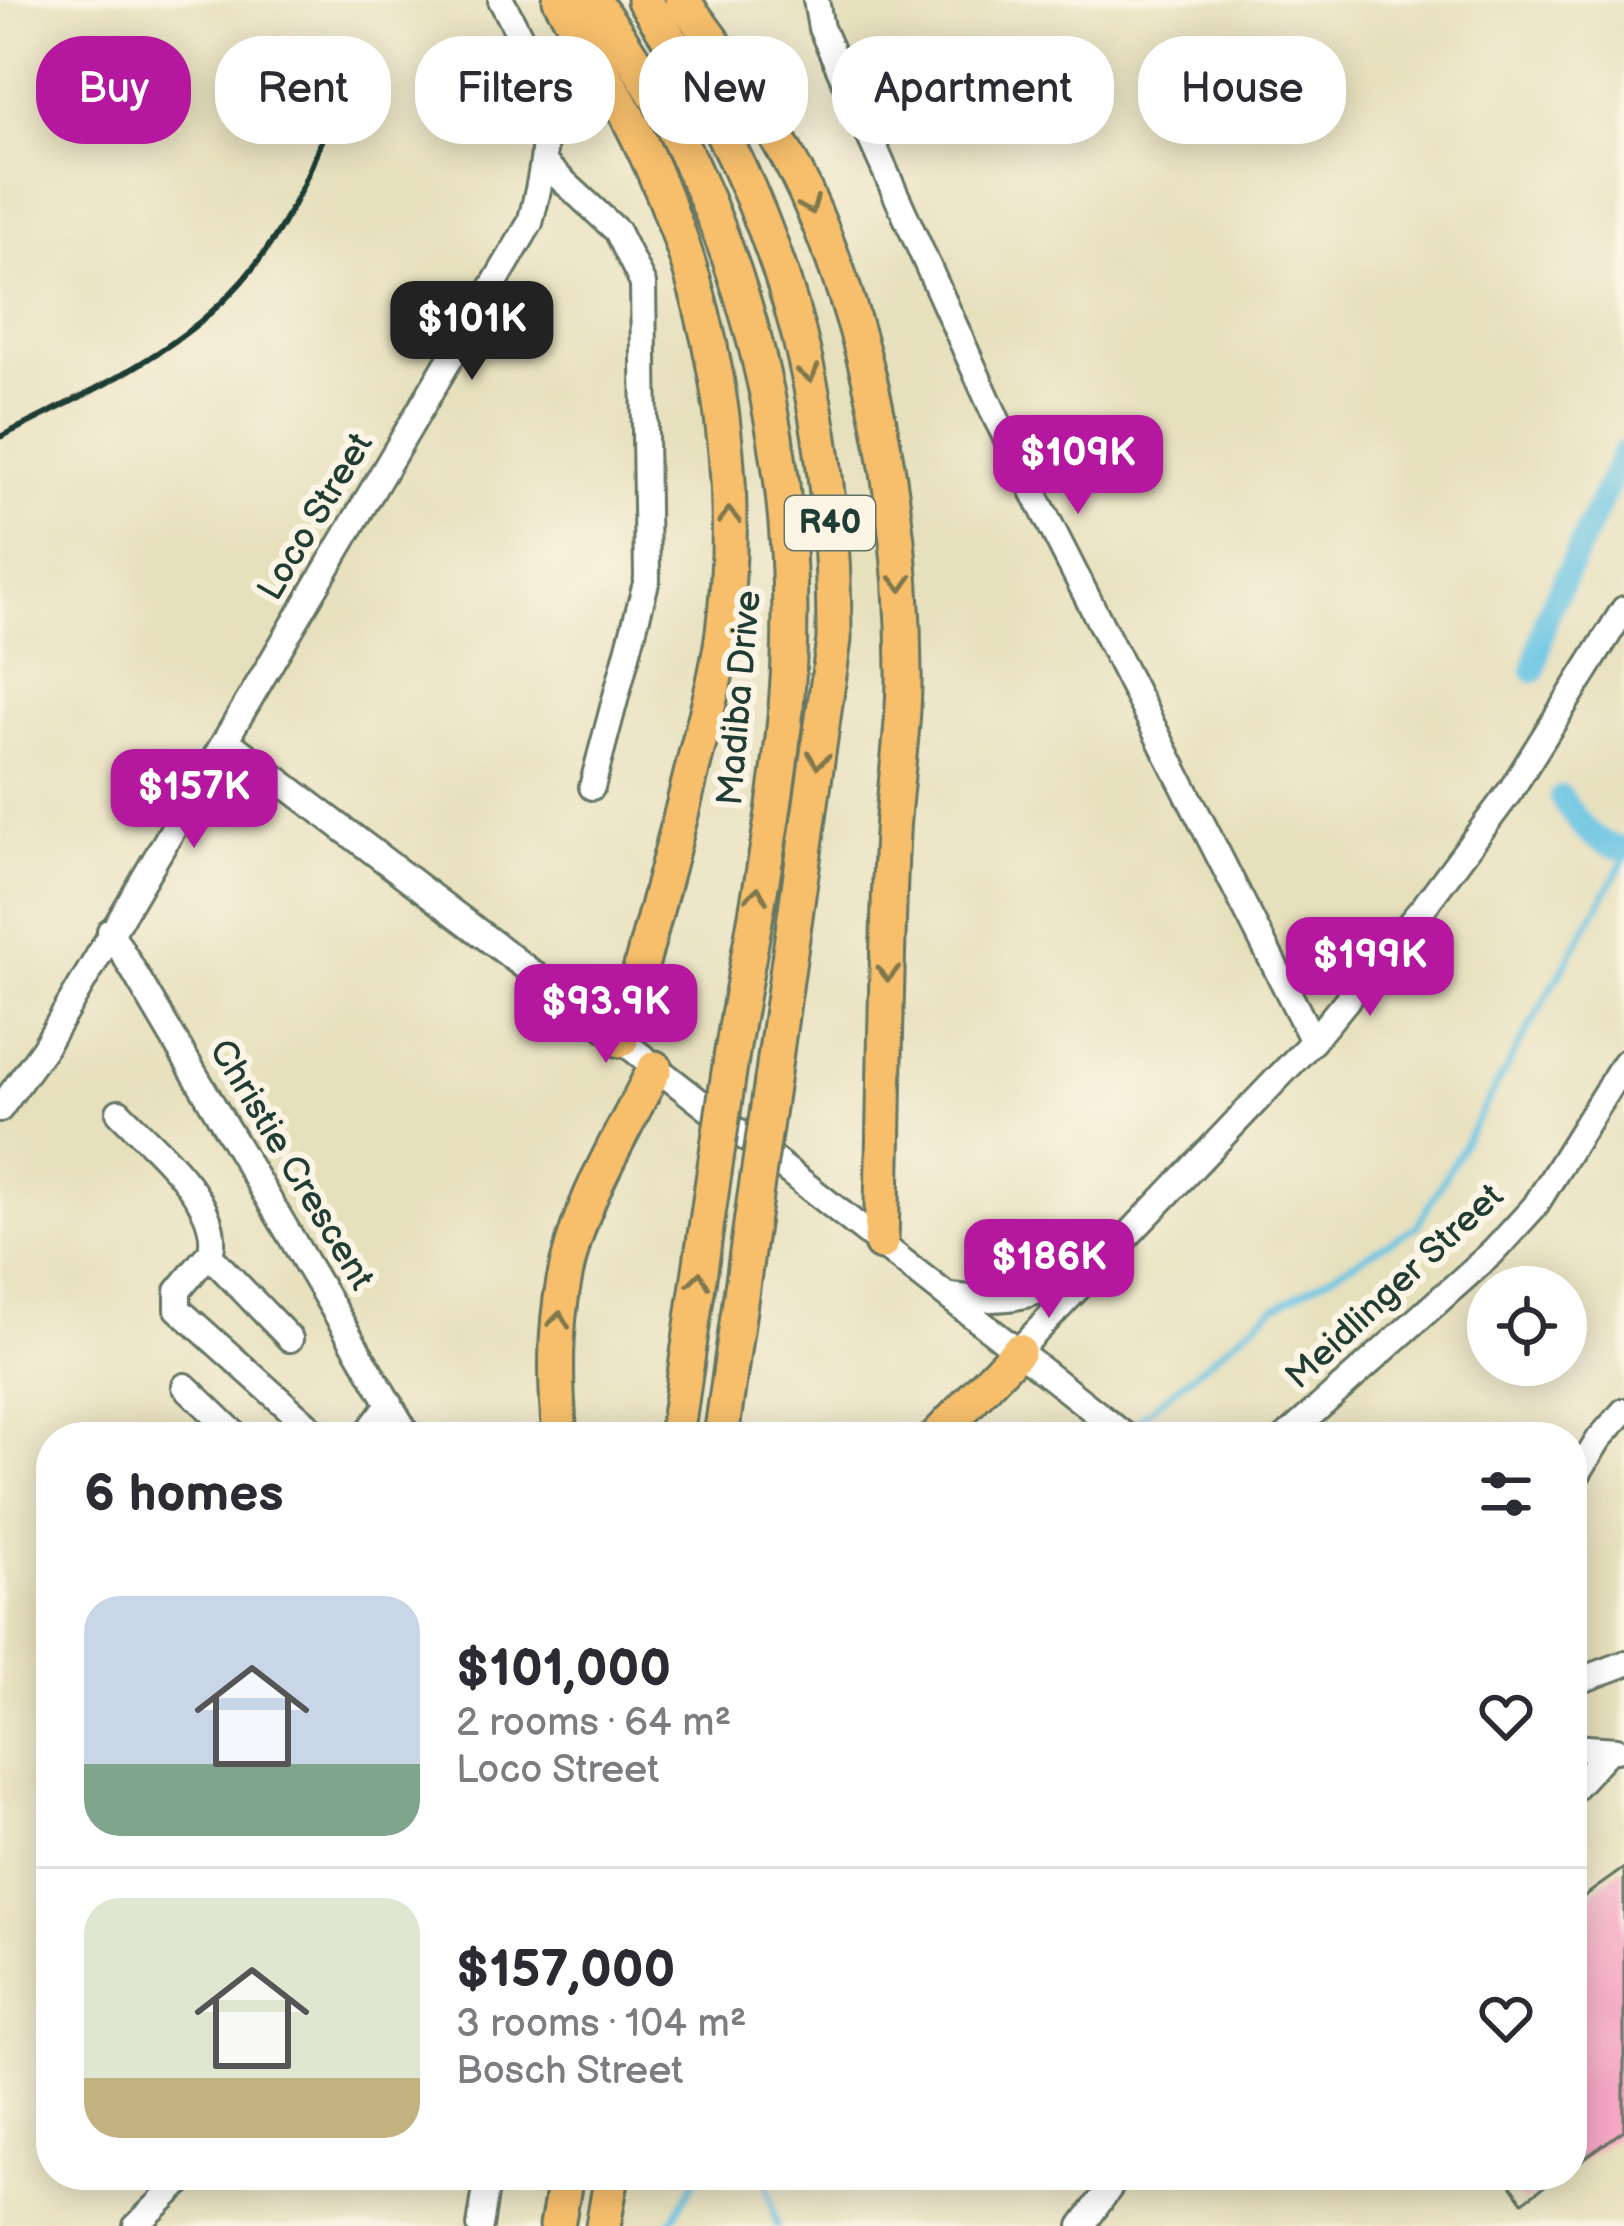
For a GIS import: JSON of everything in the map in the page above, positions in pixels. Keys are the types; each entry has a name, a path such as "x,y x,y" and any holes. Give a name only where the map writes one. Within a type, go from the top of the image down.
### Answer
{"main road":[{"path":"560,0 638,136 670,211 709,335 728,477 730,533 722,638 667,876 621,1040"},
{"name":"Madiba Drive","path":"592,0 658,99 701,185 742,295 770,401 788,518 790,638 783,739 678,1422"},
{"name":"R40","path":"644,0 719,122 762,213 817,406 834,577 834,640 723,1422"},
{"path":"682,0 771,127 805,191 832,257 855,334 880,423 892,491 904,674 892,832 881,1243"},
{"path":"559,1422 556,1330 573,1243 655,1068"},
{"path":"950,1422 1018,1351"},
{"path":"551,2190 552,2226"},
{"path":"552,2226 562,2190"},
{"path":"604,2226 610,2190"}],"street":[{"name":"Loco Street","path":"0,1109 44,1048 530,223 546,165 545,105 526,45 501,0"},
{"path":"816,0 821,28 997,420 1313,1041"},
{"path":"546,165 616,231 643,284 647,579 592,787"},
{"path":"1018,1351 1313,1041 1426,904 1511,790 1624,609"},
{"path":"226,740 621,1040 1109,1422"},
{"name":"Christie Crescent","path":"110,931 401,1422"},
{"name":"Meidlinger Street","path":"1303,1422 1493,1252 1535,1206 1624,1063"},
{"path":"119,1112 199,1198 212,1224 209,1258 178,1291 178,1309 304,1422"},
{"path":"948,1296 996,1301 1026,1298 1055,1286 1122,1241"},
{"path":"209,1258 224,1266 290,1339"},
{"path":"185,1386 222,1422"},
{"path":"375,1422 390,1403"},
{"path":"1587,1459 1624,1411"},
{"path":"1587,1678 1624,1664"},
{"path":"1587,1776 1616,1750"},
{"path":"136,2226 173,2190"},
{"path":"480,2226 486,2190"},
{"path":"1082,2226 1108,2190"}],"building":[{"path":"1624,1868 1624,2130 1587,2156 1587,1894"},
{"path":"1515,2190 1539,2190 1523,2202"}],"waterway":[{"path":"1534,670 1546,618 1624,452"},
{"path":"1561,797 1594,837 1624,849"},
{"path":"1135,1422 1272,1309 1417,1226 1624,860"},
{"path":"668,2226 690,2190"},
{"path":"769,2190 777,2226"}],"railway":[{"path":"0,437 113,379 203,319 241,283 274,239 319,144"}]}
